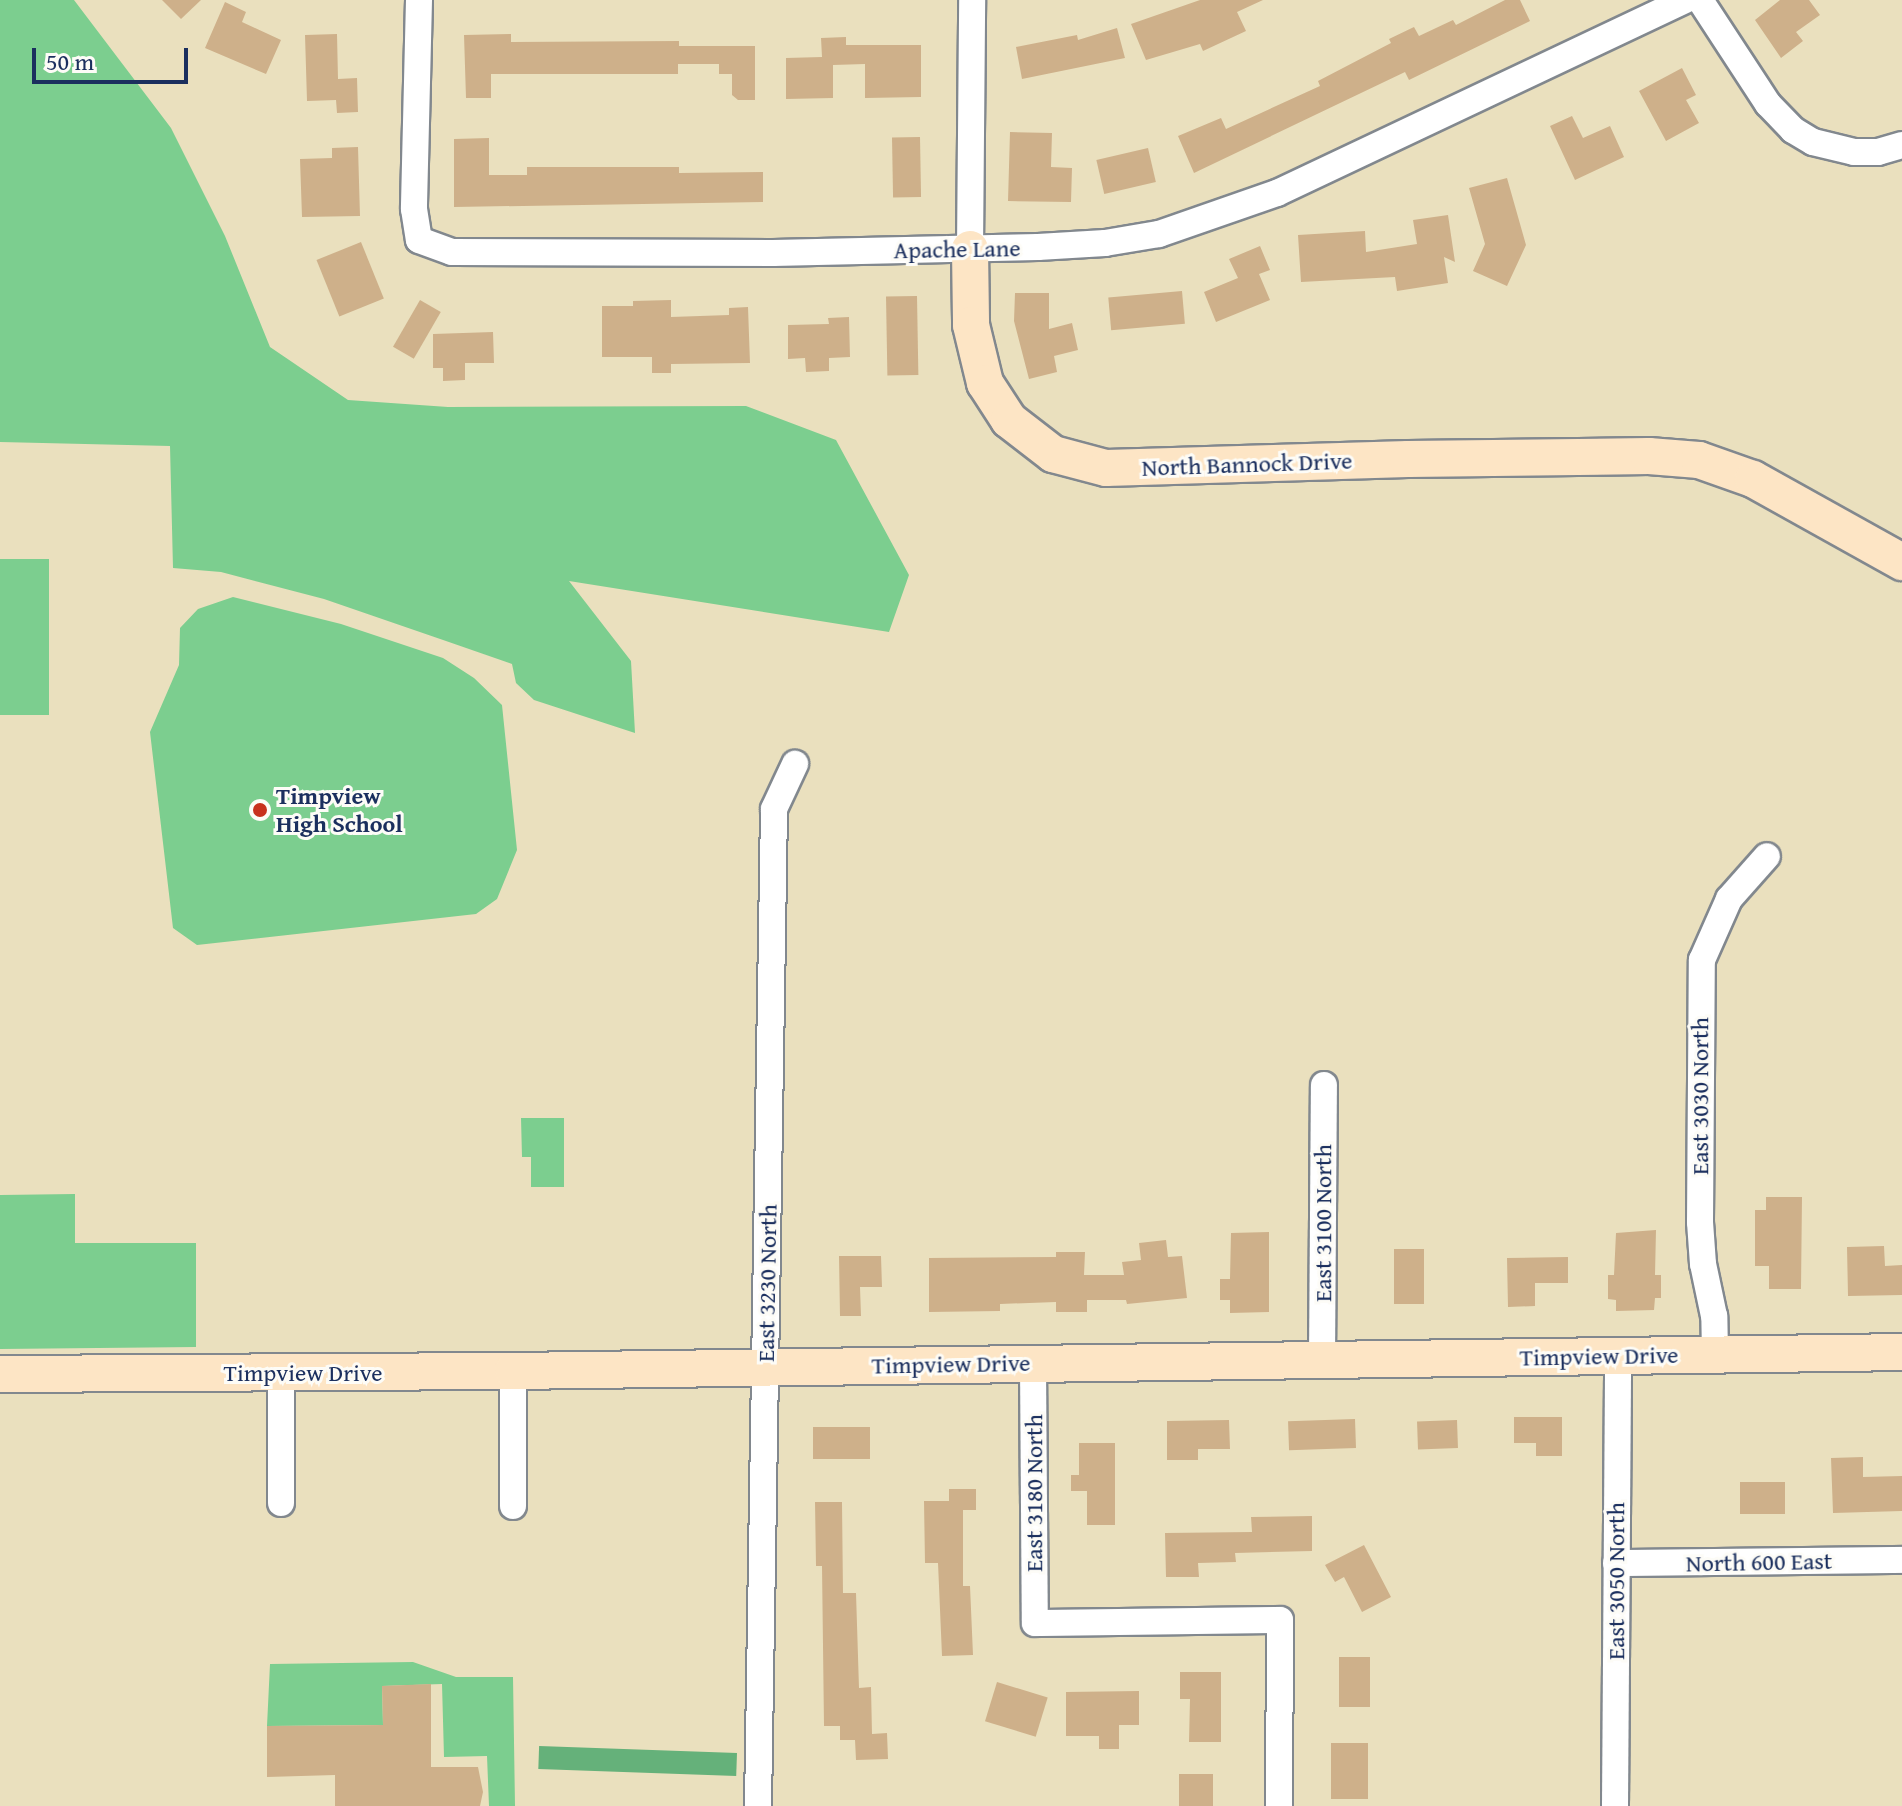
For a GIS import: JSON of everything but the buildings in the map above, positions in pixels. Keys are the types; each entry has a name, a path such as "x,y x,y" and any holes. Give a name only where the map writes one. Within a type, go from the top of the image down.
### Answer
{"street":[{"name":"Apache Lane","path":"419,0 414,209 419,240 452,252 773,253 1105,243 1159,234 1277,193 1685,0"},
{"name":"North Bannock Drive","path":"972,0 971,325 985,383 1009,420 1053,454 1106,468 1408,459 1649,456 1699,460 1753,479 1902,562"},
{"path":"1700,0 1768,104 1793,130 1813,142 1854,152 1878,152 1902,145"},
{"name":"East 3230 North","path":"758,1806 774,809 795,764"},
{"name":"East 3030 North","path":"1715,1355 1714,1316 1703,1264 1700,1222 1702,960 1729,899 1767,856"},
{"name":"East 3100 North","path":"1322,1360 1324,1085"},
{"name":"Timpview Drive","path":"0,1374 513,1371 1902,1352"},
{"name":"East 3050 North","path":"1615,1806 1618,1356"},
{"name":"East 3180 North","path":"1033,1363 1035,1623 1280,1620 1279,1806"},
{"path":"513,1371 513,1506"},
{"path":"281,1373 281,1503"},
{"name":"North 600 East","path":"1616,1563 1902,1560"}],"green space":[{"path":"0,0 74,0 171,128 225,236 270,347 348,400 448,407 746,406 836,440 909,575 889,632 569,581 631,661 635,733 534,700 516,683 512,664 324,599 221,572 173,568 170,446 0,442"},
{"path":"0,559 49,559 49,715 0,715"},
{"path":"233,597 341,624 443,658 474,678 502,705 517,850 497,899 476,914 197,945 173,928 150,732 179,665 180,628 198,609"},
{"path":"521,1118 564,1118 564,1187 531,1187 531,1157 522,1157"},
{"path":"75,1194 75,1243 196,1243 196,1347 0,1349 0,1195"},
{"path":"413,1662 456,1677 513,1677 515,1806 489,1806 487,1756 444,1757 442,1684 382,1686 383,1725 267,1726 270,1664"},
{"path":"539,1746 737,1753 736,1776 538,1769"}],"place":[{"name":"Timpview High School","path":"260,810"}]}
